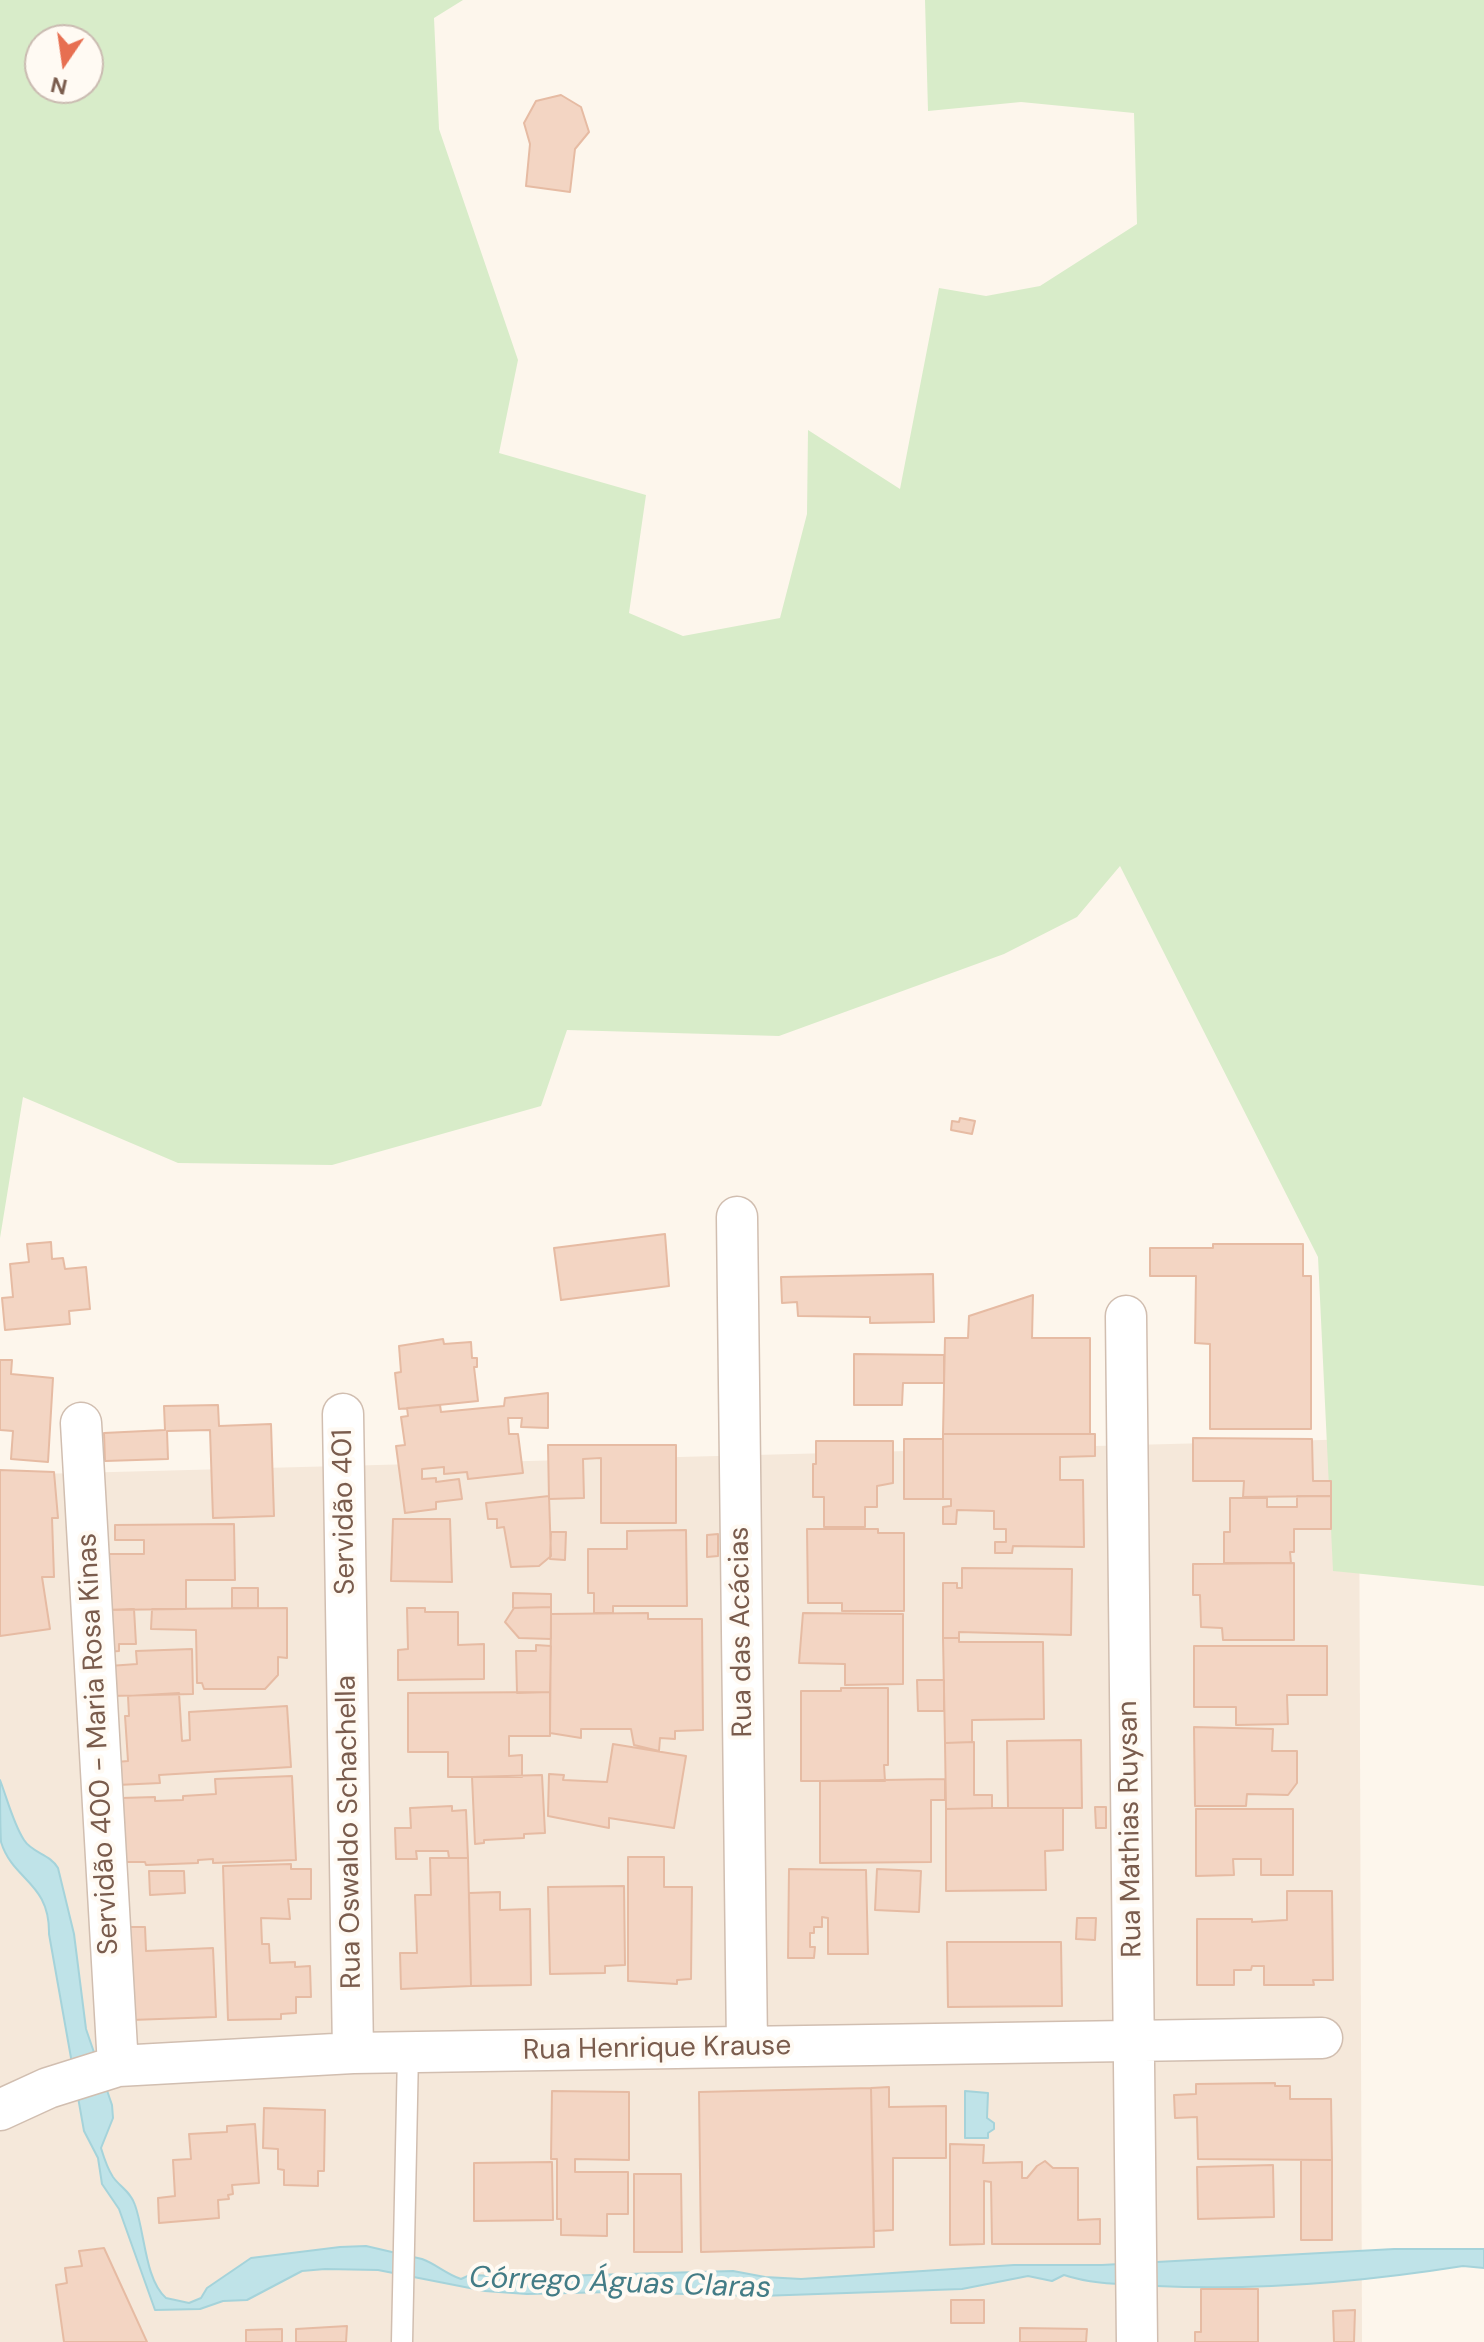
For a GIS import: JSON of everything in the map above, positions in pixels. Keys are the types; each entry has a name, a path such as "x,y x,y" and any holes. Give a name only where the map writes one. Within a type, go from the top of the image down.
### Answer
{"street":[{"name":"Rua das Acácias","path":"737,1217 747,2047"},
{"name":"Rua Mathias Ruysan","path":"1126,1316 1137,2342"},
{"name":"Servidão 401","path":"343,1414 347,1611"},
{"name":"Servidão 400 - Maria Rosa Kinas","path":"81,1423 118,2066"},
{"name":"Rua Oswaldo Schachella","path":"347,1611 353,2053"},
{"name":"Rua Henrique Krause","path":"0,2110 48,2088 118,2066 353,2053 1322,2038"}],"lane":[{"path":"402,2342 408,2052"}],"shaded area":[{"path":"1359,1439 1362,2342 0,2342 0,1475"}],"green space":[{"path":"0,0 463,0 434,18 439,129 518,360 499,453 646,495 629,613 683,636 780,618 807,514 808,430 900,489 939,288 986,296 1040,286 1137,224 1134,113 1021,102 928,111 925,0 1484,0 1484,1586 1333,1571 1318,1257 1120,866 1077,917 1004,954 779,1036 567,1030 541,1106 332,1165 178,1163 23,1097 0,1238"}],"water":[{"name":"Córrego Águas Claras","path":"0,1780 24,1840 58,1868 74,1934 86,2029 112,2105 113,2118 101,2148 111,2174 133,2200 154,2280 166,2298 189,2303 201,2298 207,2288 251,2258 366,2246 422,2259 461,2279 470,2275 523,2277 733,2271 801,2279 1014,2265 1102,2265 1394,2249 1484,2249 1484,2268 1463,2266 1387,2277 1271,2286 1121,2284 1064,2275 1052,2281 1028,2276 962,2289 760,2296 611,2292 527,2294 485,2291 378,2270 325,2269 302,2271 247,2300 223,2301 200,2309 155,2310 119,2209 102,2184 98,2158 84,2131 48,1917 44,1903 14,1866 1,1842"},
{"path":"965,2091 988,2093 987,2118 994,2123 994,2129 988,2133 988,2138 965,2138"}],"building":[{"path":"561,95 581,107 589,132 575,149 570,192 526,186 530,144 524,123 536,101"},
{"path":"960,1118 975,1121 972,1134 951,1130 952,1121 959,1122"},
{"path":"665,1234 669,1286 561,1300 554,1248"},
{"path":"51,1242 52,1259 63,1258 65,1269 86,1267 90,1309 69,1311 70,1324 5,1330 2,1298 13,1297 10,1264 29,1262 27,1244"},
{"path":"1213,1244 1303,1244 1303,1276 1311,1276 1311,1429 1210,1429 1210,1344 1195,1343 1196,1276 1150,1276 1150,1248 1213,1248"},
{"path":"933,1274 934,1322 870,1323 870,1317 798,1316 797,1302 782,1303 781,1277"},
{"path":"1033,1295 1032,1338 1090,1338 1090,1434 943,1434 945,1338 968,1338 969,1316"},
{"path":"443,1339 444,1344 471,1342 472,1358 477,1358 477,1367 474,1367 478,1401 399,1409 395,1373 401,1372 399,1346"},
{"path":"854,1354 944,1355 944,1383 903,1383 902,1405 854,1405"},
{"path":"0,1360 12,1360 11,1374 53,1378 48,1462 11,1459 13,1431 0,1430"},
{"path":"548,1393 548,1428 521,1427 522,1418 508,1418 509,1434 518,1434 523,1473 468,1479 467,1472 444,1474 444,1467 422,1469 422,1479 436,1478 436,1482 459,1479 462,1499 436,1502 436,1509 405,1513 396,1446 405,1445 401,1417 408,1416 407,1408 440,1405 441,1412 504,1406 505,1398"},
{"path":"218,1405 219,1426 271,1424 274,1516 213,1518 210,1430 167,1431 168,1459 105,1461 104,1433 165,1430 164,1406"},
{"path":"943,1434 1095,1434 1095,1456 1060,1457 1060,1480 1083,1480 1084,1547 1013,1546 1012,1553 995,1553 995,1542 1006,1542 1006,1529 994,1529 994,1511 957,1510 956,1524 943,1524 943,1507 951,1506 951,1499 943,1499"},
{"path":"1193,1438 1312,1439 1313,1481 1331,1481 1331,1496 1243,1497 1244,1481 1193,1481"},
{"path":"904,1439 943,1439 943,1499 904,1499"},
{"path":"816,1441 893,1441 893,1483 877,1486 877,1507 865,1507 865,1527 824,1527 824,1497 813,1497"},
{"path":"548,1445 676,1445 676,1523 601,1523 601,1458 583,1459 584,1498 549,1499"},
{"path":"0,1470 54,1472 58,1518 52,1518 54,1577 42,1577 50,1629 0,1636"},
{"path":"549,1496 551,1556 539,1566 511,1567 504,1527 497,1528 497,1519 488,1519 486,1503"},
{"path":"1297,1496 1331,1496 1331,1529 1294,1529 1291,1563 1224,1563 1224,1532 1230,1532 1230,1498 1267,1498 1267,1507 1297,1507"},
{"path":"393,1519 450,1519 452,1582 391,1581"},
{"path":"234,1524 235,1580 186,1580 186,1609 104,1610 103,1554 144,1554 144,1540 115,1540 115,1525"},
{"path":"807,1529 878,1529 878,1533 904,1533 904,1611 842,1611 842,1603 808,1603"},
{"path":"686,1530 687,1606 613,1606 613,1613 594,1613 594,1593 588,1593 588,1549 627,1549 627,1531"},
{"path":"551,1532 566,1532 565,1560 550,1559"},
{"path":"718,1534 718,1556 707,1557 707,1535"},
{"path":"1294,1563 1294,1640 1223,1640 1222,1628 1201,1627 1200,1595 1193,1595 1193,1564"},
{"path":"962,1568 1072,1569 1071,1635 959,1632 959,1638 943,1638 943,1583 957,1583 957,1588 962,1588"},
{"path":"232,1588 258,1588 258,1608 232,1608"},
{"path":"513,1593 551,1594 551,1607 513,1608"},
{"path":"551,1607 551,1639 519,1638 505,1622 514,1608"},
{"path":"287,1608 287,1658 278,1657 278,1675 265,1689 204,1689 202,1683 197,1683 196,1630 151,1629 152,1609"},
{"path":"407,1608 425,1608 425,1612 458,1612 458,1645 484,1644 484,1679 398,1680 398,1650 408,1649"},
{"path":"134,1609 136,1644 119,1644 119,1651 106,1652 104,1610"},
{"path":"648,1613 648,1619 702,1619 703,1730 675,1731 675,1739 660,1738 659,1751 634,1745 631,1729 581,1729 581,1738 550,1733 551,1614"},
{"path":"803,1613 903,1614 903,1684 845,1685 845,1664 799,1663"},
{"path":"943,1638 959,1638 959,1642 1043,1642 1044,1719 972,1720 972,1742 945,1743"},
{"path":"536,1645 551,1646 550,1692 517,1693 516,1651 536,1651"},
{"path":"1194,1646 1327,1646 1327,1695 1287,1695 1288,1724 1236,1725 1236,1707 1194,1707"},
{"path":"192,1649 193,1694 111,1696 109,1666 137,1664 136,1651"},
{"path":"917,1680 944,1680 944,1711 918,1711"},
{"path":"841,1688 888,1688 888,1765 884,1765 885,1781 801,1781 801,1691 841,1691"},
{"path":"550,1692 550,1736 509,1736 509,1756 522,1755 522,1777 448,1777 448,1752 408,1752 408,1693"},
{"path":"179,1693 182,1741 190,1740 189,1712 287,1706 291,1767 159,1775 160,1783 117,1785 116,1762 128,1761 125,1716 129,1716 128,1696"},
{"path":"1194,1727 1273,1729 1272,1751 1297,1751 1297,1783 1288,1795 1247,1794 1246,1806 1195,1806"},
{"path":"1081,1740 1082,1808 1008,1808 1007,1741"},
{"path":"974,1742 974,1795 992,1795 992,1808 946,1809 945,1743"},
{"path":"613,1744 686,1756 674,1828 609,1818 609,1828 548,1816 549,1774 564,1775 563,1780 607,1782"},
{"path":"542,1775 545,1833 524,1834 524,1838 484,1840 484,1843 475,1844 472,1777"},
{"path":"292,1776 296,1860 213,1863 213,1859 198,1860 198,1863 146,1865 145,1862 124,1862 121,1798 183,1800 183,1796 216,1794 215,1779"},
{"path":"945,1779 945,1800 931,1800 931,1862 820,1863 820,1781"},
{"path":"452,1806 452,1811 466,1810 468,1858 449,1858 448,1851 416,1851 417,1859 396,1859 395,1828 411,1828 410,1808"},
{"path":"1095,1807 1106,1807 1106,1828 1096,1828"},
{"path":"1063,1808 1063,1850 1045,1851 1046,1890 946,1891 946,1809"},
{"path":"1196,1809 1293,1809 1293,1875 1261,1875 1261,1859 1233,1859 1234,1875 1196,1876"},
{"path":"628,1857 664,1857 664,1887 692,1887 691,1979 677,1980 677,1984 628,1981"},
{"path":"430,1858 468,1858 471,1986 401,1989 400,1953 417,1953 415,1895 431,1895"},
{"path":"291,1864 291,1869 311,1869 311,1899 288,1899 290,1919 261,1918 262,1944 269,1944 270,1963 295,1962 295,1967 310,1966 311,1997 296,1997 296,2013 281,2014 281,2019 228,2020 223,1866"},
{"path":"789,1869 866,1870 868,1954 828,1954 828,1918 822,1917 822,1927 814,1927 814,1933 810,1933 810,1947 815,1947 814,1958 788,1958"},
{"path":"877,1869 921,1871 919,1912 875,1910"},
{"path":"149,1871 184,1871 185,1893 150,1895"},
{"path":"624,1886 625,1965 605,1966 605,1973 550,1974 548,1887"},
{"path":"1287,1891 1332,1891 1333,1980 1313,1980 1314,1985 1264,1985 1264,1966 1252,1966 1251,1970 1234,1970 1234,1985 1197,1985 1197,1919 1287,1920"},
{"path":"500,1892 500,1910 530,1909 531,1985 471,1986 469,1893"},
{"path":"1077,1918 1096,1918 1095,1940 1076,1939"},
{"path":"128,1927 145,1927 146,1951 213,1948 216,2017 131,2020"},
{"path":"947,1942 1061,1942 1062,2006 948,2007"},
{"path":"1275,2083 1275,2086 1290,2086 1290,2099 1331,2099 1332,2160 1198,2159 1197,2117 1175,2118 1174,2095 1196,2094 1196,2084"},
{"path":"889,2087 889,2107 946,2106 946,2158 893,2158 893,2230 874,2231 871,2088"},
{"path":"871,2088 874,2247 701,2252 699,2092"},
{"path":"552,2091 629,2092 629,2160 575,2159 575,2172 628,2172 628,2214 607,2214 607,2236 561,2235 561,2219 557,2219 557,2159 551,2159"},
{"path":"264,2108 325,2110 324,2171 318,2171 318,2186 284,2185 284,2170 278,2169 278,2149 263,2148"},
{"path":"255,2124 259,2183 232,2185 233,2194 228,2195 229,2199 218,2200 219,2218 159,2223 158,2198 175,2196 173,2160 191,2159 189,2134 227,2132 227,2126"},
{"path":"950,2144 984,2145 983,2163 1022,2162 1022,2178 1027,2178 1045,2161 1053,2168 1078,2168 1078,2220 1100,2219 1100,2244 992,2244 991,2182 984,2181 984,2244 950,2245"},
{"path":"1301,2160 1332,2160 1332,2240 1301,2240"},
{"path":"552,2162 553,2220 474,2221 474,2163"},
{"path":"1273,2165 1274,2217 1198,2219 1197,2167"},
{"path":"634,2174 681,2174 682,2252 634,2252"},
{"path":"104,2248 147,2342 64,2342 56,2285 67,2283 65,2268 82,2266 79,2251"},
{"path":"1201,2289 1258,2289 1258,2342 1195,2342 1195,2332 1201,2332"},
{"path":"951,2300 984,2300 984,2323 951,2323"},
{"path":"1355,2310 1354,2342 1334,2342 1333,2311"},
{"path":"347,2326 346,2342 296,2342 296,2329"},
{"path":"1020,2328 1087,2329 1086,2342 1020,2342"},
{"path":"282,2329 282,2342 246,2342 246,2330"}]}
